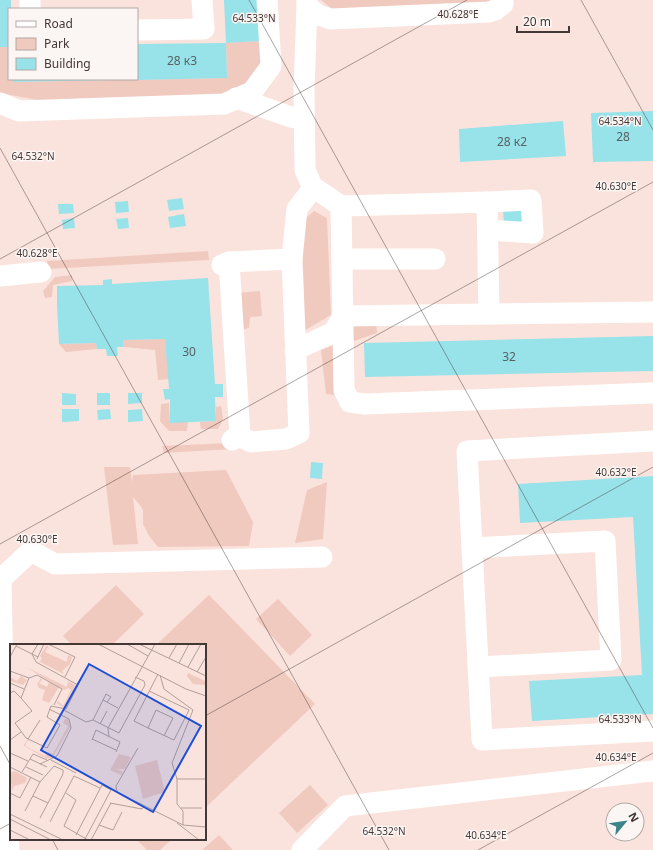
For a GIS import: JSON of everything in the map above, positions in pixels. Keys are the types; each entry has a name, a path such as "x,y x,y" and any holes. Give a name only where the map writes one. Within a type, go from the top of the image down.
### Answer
{"lane":[{"path":"138,30 204,29 202,0"},
{"path":"0,104 19,111 224,104 252,92 271,66 267,0"},
{"path":"307,3 318,15 331,19 489,12 499,8 503,4 503,0"},
{"path":"307,3 304,89 305,170 313,188 342,206 531,200 533,233 488,230"},
{"path":"236,98 304,119"},
{"path":"292,259 226,264 236,438 251,442 286,439 299,433 292,259 297,208 313,188"},
{"path":"487,202 489,314"},
{"path":"342,206 344,390 350,402 365,404 653,393"},
{"path":"342,260 435,259"},
{"path":"0,276 41,272"},
{"path":"343,316 653,312"},
{"path":"295,350 334,332 343,316"},
{"path":"653,441 467,451 482,740 653,731"},
{"path":"472,548 605,541 611,660 478,667"},
{"path":"9,850 2,781 2,579 31,551 55,564 322,557"},
{"path":"302,850 345,806 653,771"}],"green space":[{"path":"321,0 492,0 489,3 332,9"},
{"path":"261,41 267,61 255,78 226,95 43,101 0,93 0,47 8,47 8,80 13,80 13,82 138,80 227,78 226,43"},
{"path":"314,211 327,218 331,315 302,332 299,224"},
{"path":"208,251 209,260 48,269 47,261"},
{"path":"72,275 72,281 53,285 52,297 45,298 43,291 55,277"},
{"path":"260,291 262,316 250,317 249,328 241,330 237,293"},
{"path":"376,323 377,333 354,341 348,331 353,325"},
{"path":"165,339 169,379 158,380 155,350 124,347 123,340"},
{"path":"96,343 97,349 66,352 59,344"},
{"path":"335,345 335,395 326,394 321,350"},
{"path":"169,403 170,422 188,422 187,431 169,431 160,421 161,404"},
{"path":"221,406 223,419 218,429 201,429 200,422 216,421 216,407"},
{"path":"231,443 232,449 164,453 162,446"},
{"path":"104,467 130,467 132,482 133,475 226,470 253,522 249,546 158,547 149,536 143,524 143,510 133,497 138,544 113,545"},
{"path":"327,482 323,539 295,543 307,490"},
{"path":"116,585 144,614 113,644 71,644 63,636"},
{"path":"209,595 315,704 206,807 206,644 157,644"},
{"path":"278,599 312,635 290,656 256,619"},
{"path":"310,785 328,805 297,833 279,813"},
{"path":"219,835 233,850 202,850"},
{"path":"137,840 171,840 160,850 147,850"}],"building":[{"path":"0,0 11,0 11,8 8,8 8,47 0,47"},
{"path":"224,0 260,0 262,41 226,43"},
{"path":"226,43 227,78 138,80 138,44"},
{"path":"13,80 113,80 13,82"},
{"path":"653,111 653,161 593,162 591,113"},
{"path":"563,121 566,156 460,162 459,129"},
{"path":"182,198 184,209 169,211 167,200"},
{"path":"128,201 129,212 116,213 115,202"},
{"path":"58,204 73,204 74,213 59,214"},
{"path":"530,207 531,225 504,226 503,208"},
{"path":"184,214 186,226 170,228 168,217"},
{"path":"74,218 75,228 63,229 62,220"},
{"path":"128,218 129,228 118,229 116,219"},
{"path":"208,278 215,384 223,384 223,397 215,397 216,421 170,423 170,399 165,400 163,389 169,389 165,339 123,340 124,347 117,347 118,356 107,356 106,349 97,349 96,343 59,344 57,286 103,285 103,280 112,279 112,284"},
{"path":"653,336 653,371 365,377 364,343"},
{"path":"62,393 76,394 76,405 62,405"},
{"path":"97,393 110,393 110,405 97,405"},
{"path":"128,393 142,393 142,403 128,404"},
{"path":"62,409 79,409 79,421 62,422"},
{"path":"110,409 111,419 98,420 97,410"},
{"path":"142,409 143,421 128,422 128,410"},
{"path":"311,462 323,463 322,479 310,478"},
{"path":"653,476 653,714 532,721 529,681 642,675 633,517 520,523 518,484"}]}
